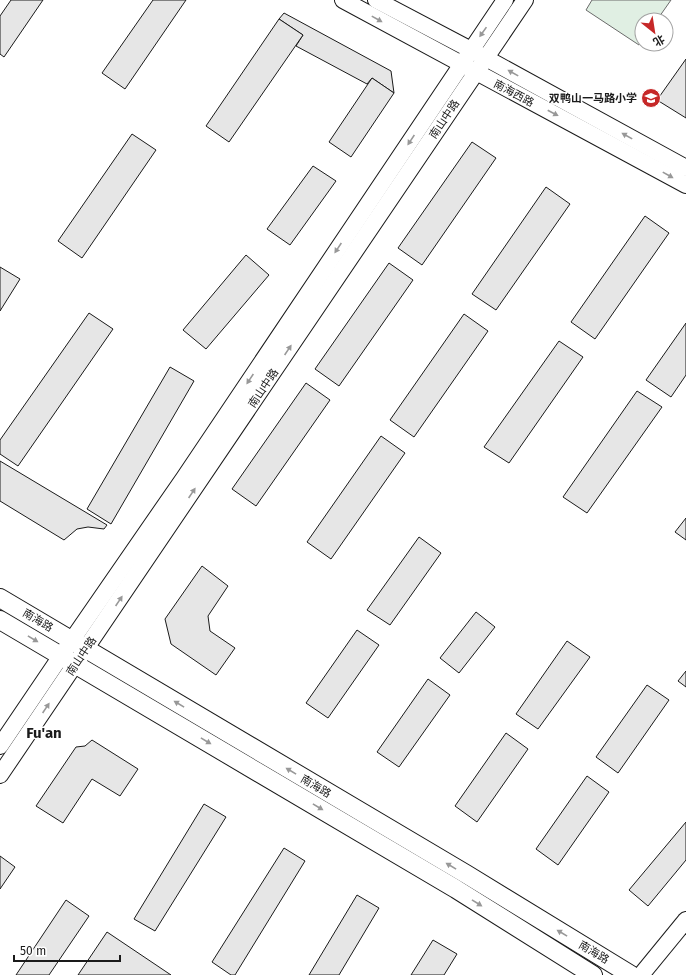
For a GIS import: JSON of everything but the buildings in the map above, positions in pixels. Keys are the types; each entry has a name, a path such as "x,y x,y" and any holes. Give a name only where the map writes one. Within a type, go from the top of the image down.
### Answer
{"main road":[{"name":"南海路","path":"0,598 466,874 632,975"},
{"name":"南海路","path":"0,620 449,885 593,975"}],"street":[{"name":"南海西路","path":"343,0 686,185"},
{"name":"南海西路","path":"376,0 471,50 686,168"},
{"name":"南山中路","path":"79,645 184,478 506,0"},
{"name":"南山中路","path":"0,746 79,645 525,0"},
{"name":"南山中路","path":"0,775 68,660"},
{"path":"641,975 686,920"}],"green space":[{"path":"592,0 671,0 663,12 634,12 634,42 586,10"}],"place":[{"name":"双鸭山一马路小学","path":"651,98"}],"district":[{"name":"Fu'an","path":"44,733"}]}
